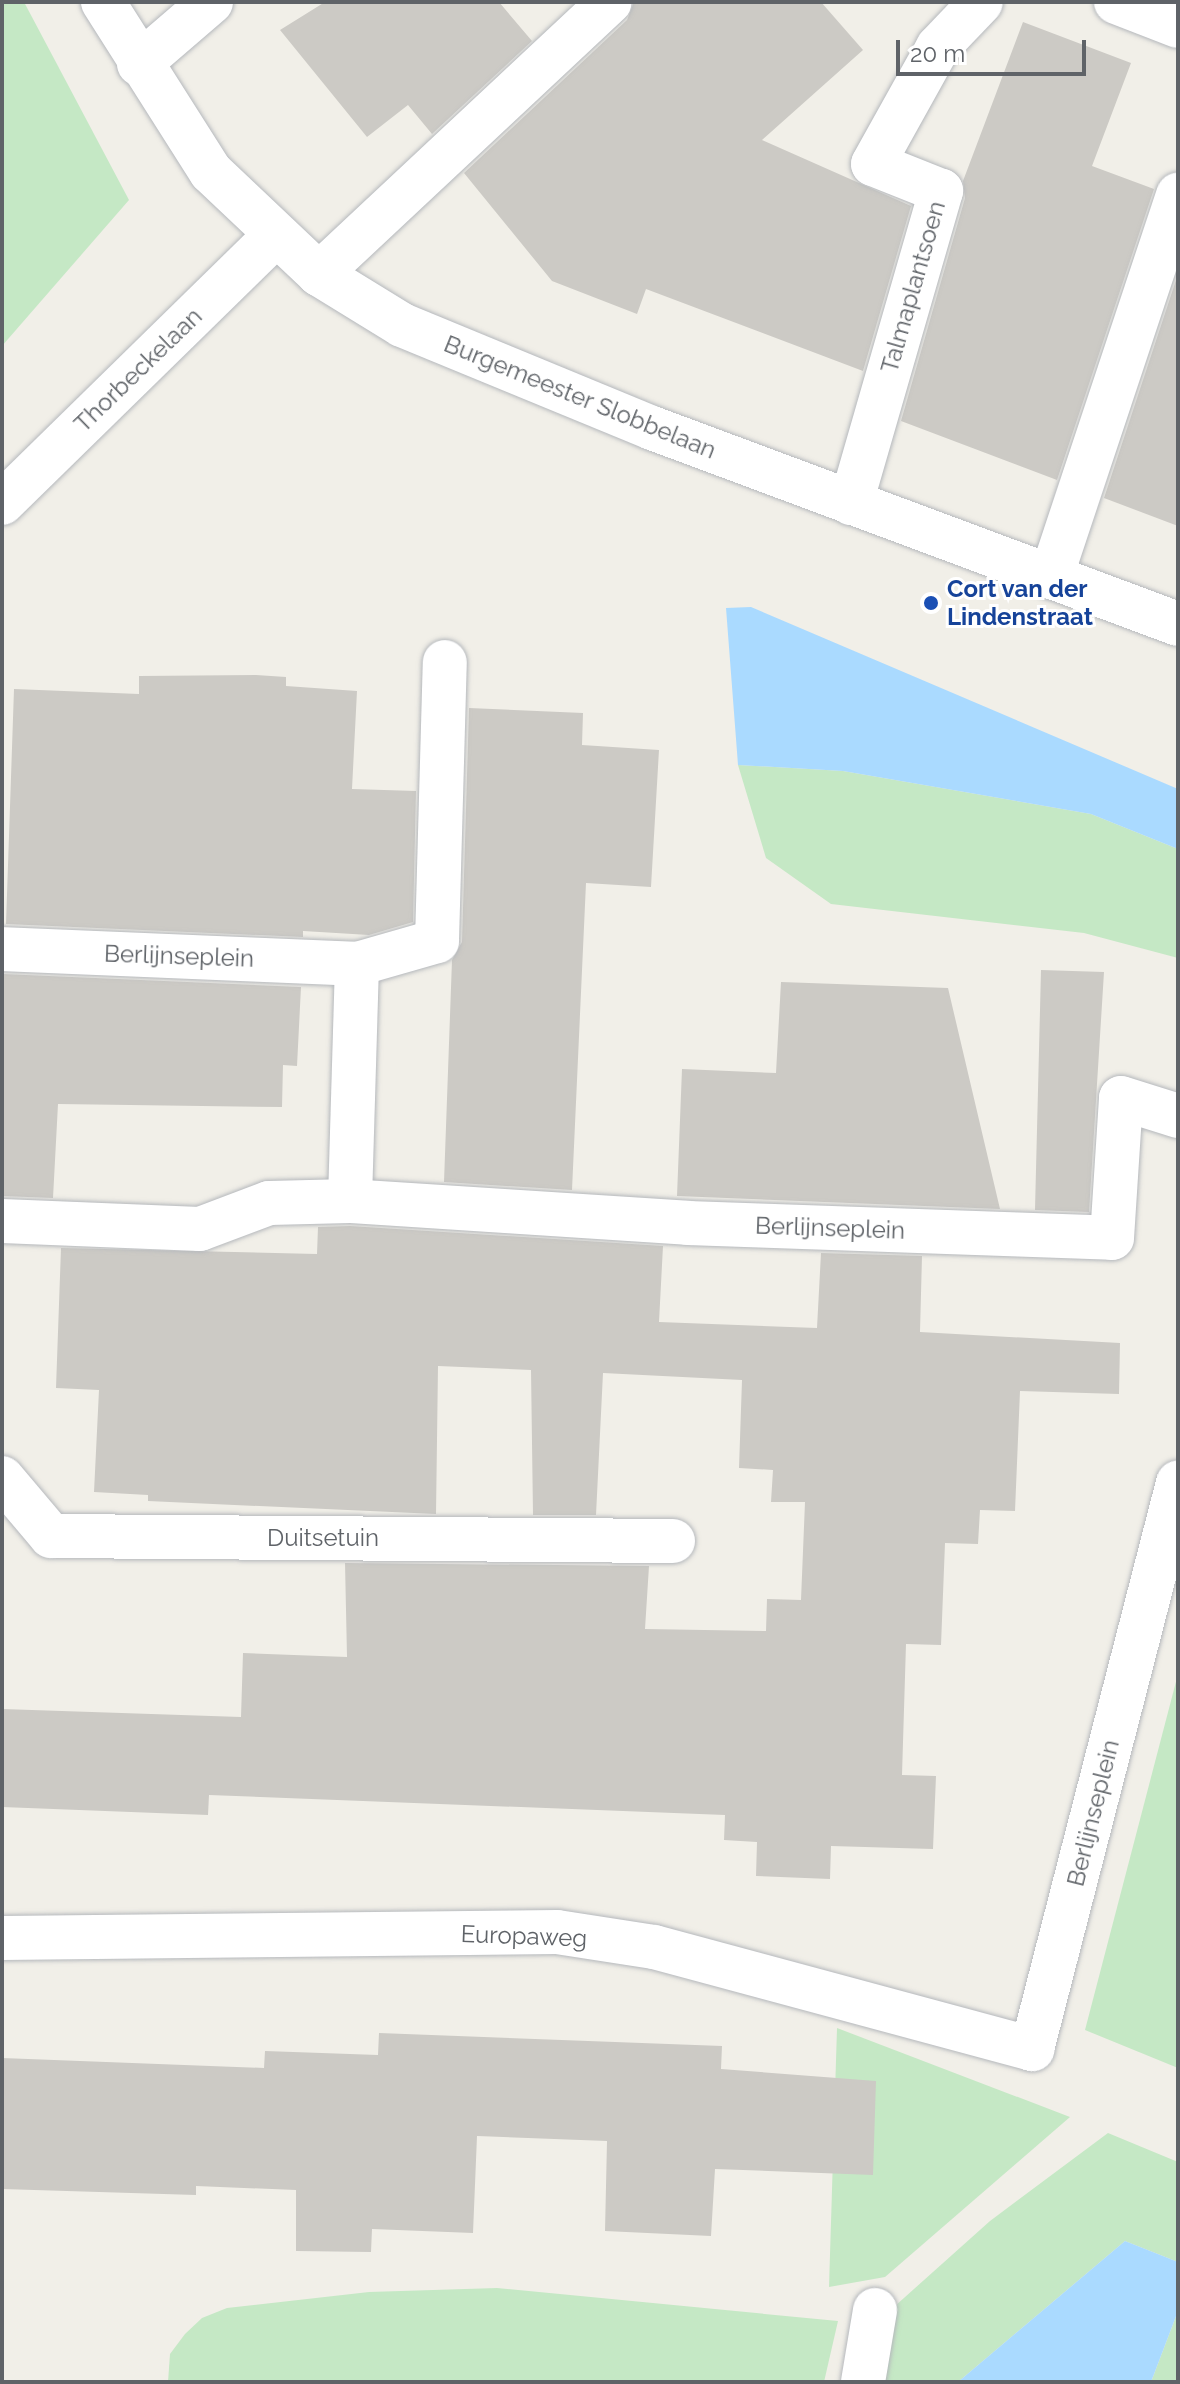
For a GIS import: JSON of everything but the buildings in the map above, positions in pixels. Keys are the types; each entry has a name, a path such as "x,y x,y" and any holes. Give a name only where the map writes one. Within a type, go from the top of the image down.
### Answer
{"street":[{"name":"Burgemeester Slobbelaan","path":"103,2 139,64 211,172 274,237 319,274 402,325 851,503 1178,624"},
{"path":"139,64 211,2"},
{"path":"319,274 610,2"},
{"name":"Talmaplantsoen","path":"851,503 941,191 873,164 938,47 981,2"},
{"path":"1116,2 1178,26"},
{"path":"1051,577 1178,195"},
{"name":"Thorbeckelaan","path":"2,503 274,237"},
{"name":"Berlijnseplein","path":"2,949 357,964 437,941 445,662"},
{"path":"350,1201 357,964"},
{"name":"Berlijnseplein","path":"2,1221 200,1229 269,1203 350,1201 688,1223 1112,1238 1121,1098 1178,1116"},
{"name":"Duitsetuin","path":"2,1478 51,1536 673,1541"},
{"name":"Berlijnseplein","path":"1032,2049 1178,1483"},
{"name":"Europaweg","path":"2,1938 557,1932 654,1947 1032,2049"},
{"path":"863,2382 875,2310"}],"green space":[{"path":"2,2 24,2 129,200 2,346"},
{"path":"738,765 843,771 1091,814 1178,849 1178,958 1084,933 831,904 766,858"},
{"path":"1178,1674 1178,2068 1085,2030"},
{"path":"837,2028 1070,2117 885,2277 829,2287"},
{"path":"1108,2133 1178,2162 1178,2262 1125,2241 958,2382 860,2382 876,2323 990,2221"},
{"path":"497,2288 838,2321 824,2382 168,2382 170,2354 185,2334 202,2318 227,2308 369,2292"},
{"path":"1178,2311 1178,2382 1151,2382"}],"water":[{"path":"751,607 1178,789 1178,849 1091,814 843,771 738,765 726,608"},
{"path":"1125,2241 1178,2262 1178,2311 1151,2382 958,2382"}],"place":[{"name":"Cort van der Lindenstraat","path":"931,603"}]}
